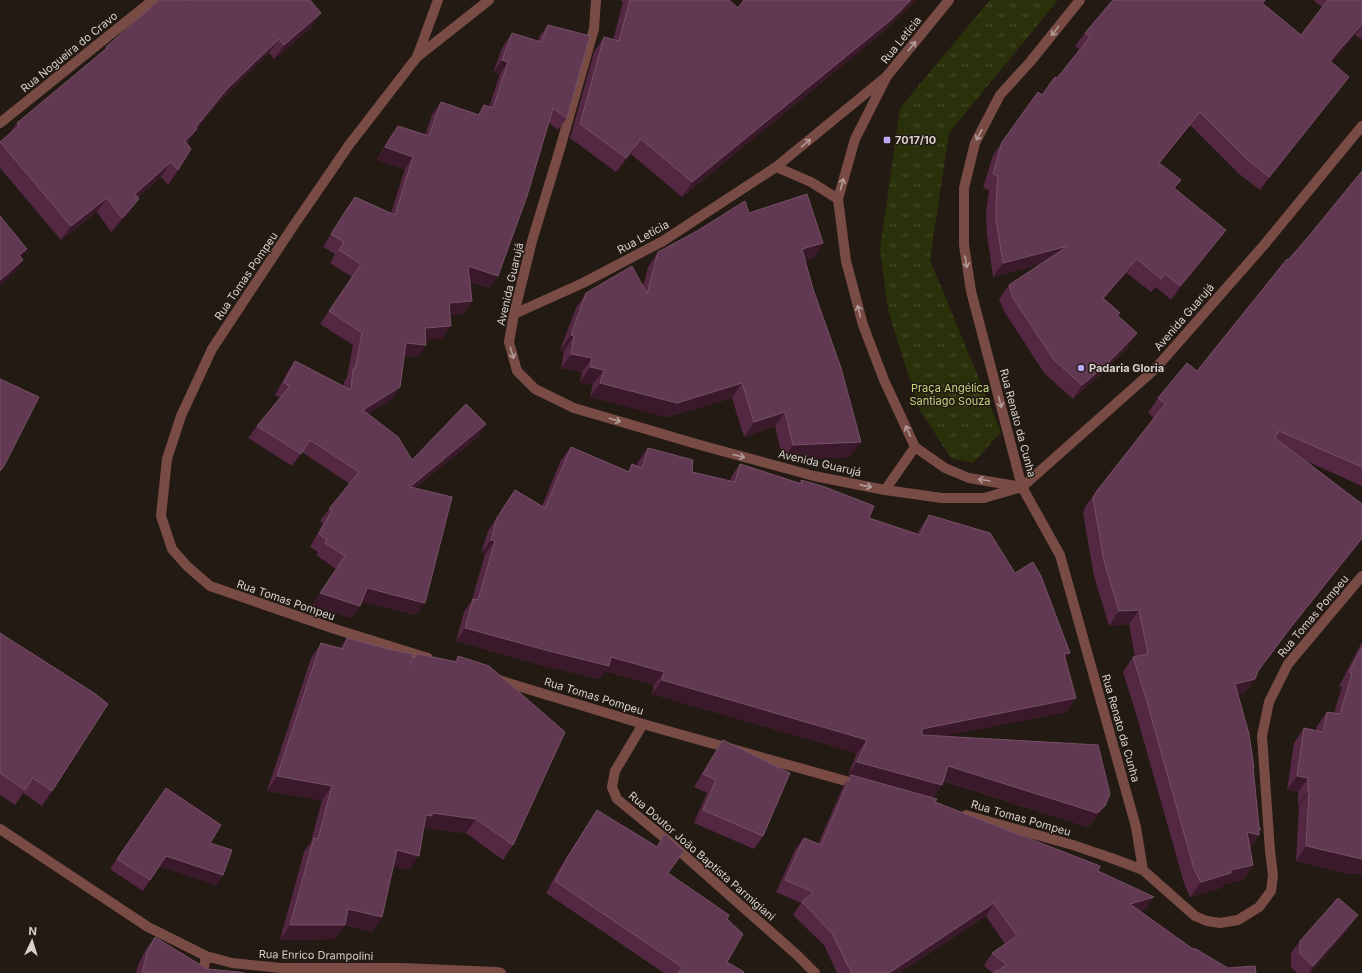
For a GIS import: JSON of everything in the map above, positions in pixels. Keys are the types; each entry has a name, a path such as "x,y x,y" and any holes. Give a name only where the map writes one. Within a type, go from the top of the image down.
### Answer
{"street":[{"name":"Rua Nogueira do Cravo","path":"0,123 153,0"},
{"name":"Rua Tomas Pompeu","path":"438,0 416,57 350,145 292,228 212,349 181,416 167,459 161,516 172,549 187,566 210,586 335,629 440,662"},
{"path":"416,57 489,0"},
{"name":"Avenida Guarujá","path":"596,0 594,29 532,241 514,314 509,342 517,371 535,389 574,408 799,472 885,490 942,498 984,498 1022,487 1155,369 1264,245 1362,126"},
{"name":"Rua Letícia","path":"514,314 583,283 663,241 776,167 887,76 949,0"},
{"name":"Rua Renato da Cunha","path":"1080,0 1030,62 1000,95 975,143 964,188 964,245 971,291 1022,487 1060,555 1136,827 1143,870"},
{"path":"887,76 855,138 838,199 846,261 863,325 884,380 915,447 945,468 969,478 1022,487"},
{"path":"776,167 811,182 838,199"},
{"path":"885,490 915,447"},
{"name":"Rua Tomas Pompeu","path":"958,813 1073,845 1143,870 1195,916 1207,921 1220,923 1238,920 1259,907 1271,892 1273,875 1262,736 1268,702 1288,664 1362,576"},
{"name":"Rua Tomas Pompeu","path":"485,675 643,724 873,789"},
{"name":"Rua Doutor João Baptista Parmigiani","path":"643,724 615,771 612,787 617,799 668,840 798,955 815,973"},
{"name":"Rua Enrico Drampolini","path":"0,829 148,927 206,956 232,963 281,968 402,968 501,973"},
{"path":"203,973 206,956"}],"green space":[{"name":"Praça Angélica Santiago Souza","path":"990,0 1058,0 949,133 930,260 1001,432 973,463 951,458 919,409 888,310 880,249 900,108"}],"building":[{"path":"159,0 310,0 321,13 284,45 279,39 227,89 196,127 197,129 185,141 191,149 178,170 171,162 135,194 139,199 122,218 107,198 71,226 0,142 19,126 17,123 107,48 106,47"},
{"path":"630,0 729,0 738,8 744,0 911,0 892,19 692,182 641,139 626,158 580,124 604,37 619,41"},
{"path":"1113,0 1265,0 1262,3 1301,35 1328,0 1362,0 1362,24 1330,61 1349,77 1269,177 1249,161 1200,112 1159,163 1181,180 1174,188 1226,230 1180,286 1165,274 1161,279 1137,259 1103,298 1120,313 1117,315 1137,333 1108,363 1082,385 1054,360 1013,298 1009,285 1068,246 1003,263 996,220 998,176 993,174 1002,142 1038,92 1042,95 1055,77 1057,78 1090,37 1085,33"},
{"path":"548,25 590,36 567,118 553,108 527,196 498,276 468,266 472,301 449,303 451,326 425,328 426,345 406,343 400,387 363,410 398,437 412,460 466,404 486,424 410,487 452,497 425,603 367,588 360,606 320,593 345,556 325,543 327,540 319,534 332,510 329,509 359,472 310,440 301,454 257,426 290,386 284,383 295,361 351,390 353,369 355,369 362,333 329,311 361,264 339,250 344,242 331,234 355,197 395,215 413,157 385,147 398,126 429,136 441,102 479,115 484,105 493,108 508,62 502,60 512,33 541,42"},
{"path":"1362,171 1362,467 1279,431 1275,438 1362,504 1362,538 1291,627 1258,671 1255,679 1235,684 1249,734 1254,768 1253,767 1259,827 1261,829 1259,829 1259,835 1247,832 1253,865 1231,870 1231,873 1201,882 1194,869 1133,657 1148,654 1139,610 1119,611 1104,561 1093,498 1096,492 1165,404 1158,398 1187,363 1197,371 1287,259 1288,260 1309,236"},
{"path":"807,194 823,243 802,249 813,289 841,368 861,442 793,445 785,412 754,422 742,383 677,403 600,383 604,370 590,367 592,358 571,354 574,336 571,335 586,293 632,266 647,294 658,252 697,231 745,201 749,213"},
{"path":"0,216 27,249 19,255 23,260 0,280"},
{"path":"0,379 39,397 4,466 0,471"},
{"path":"571,447 629,472 632,464 642,468 648,448 693,460 692,472 735,482 740,464 802,484 801,480 825,487 874,506 869,518 920,535 929,515 990,533 1015,573 1033,562 1041,576 1070,653 1064,654 1076,698 922,729 922,735 1098,745 1110,794 1105,806 1097,813 948,766 942,785 857,762 867,740 662,680 664,672 611,657 609,666 465,628 473,599 478,600 495,541 491,540 497,518 515,490 545,508"},
{"path":"0,633 94,693 108,704 52,791 33,778 25,790 0,773"},
{"path":"347,638 413,654 410,665 417,654 457,662 458,656 489,666 565,732 513,845 476,819 432,813 432,816 426,815 419,856 397,850 382,917 348,909 345,925 290,925 314,838 318,839 332,786 277,776 321,643 343,649"},
{"path":"1362,647 1362,859 1306,846 1309,792 1308,778 1297,776 1304,728 1323,732 1327,712 1340,714 1352,673 1349,672"},
{"path":"723,740 790,773 763,836 703,810 716,780 703,774"},
{"path":"851,775 937,799 935,802 1100,866 1098,871 1154,897 1130,904 1194,950 1194,948 1228,968 1255,966 1256,973 993,973 1007,965 992,953 1017,936 994,903 889,973 852,973 832,933 802,902 813,892 785,880 804,838 821,845"},
{"path":"166,788 221,825 210,843 232,850 223,875 166,856 150,880 117,859"},
{"path":"597,810 657,847 665,834 684,851 668,873 729,915 727,919 743,934 727,962 744,972 743,973 678,973 682,967 555,881 567,858"},
{"path":"1338,898 1358,915 1313,966 1300,954 1300,941"},
{"path":"155,937 207,969 244,973 142,973 147,953"}],"place":[{"name":"7017/10","path":"887,140"},
{"name":"Padaria Gloria","path":"1081,368"}]}
